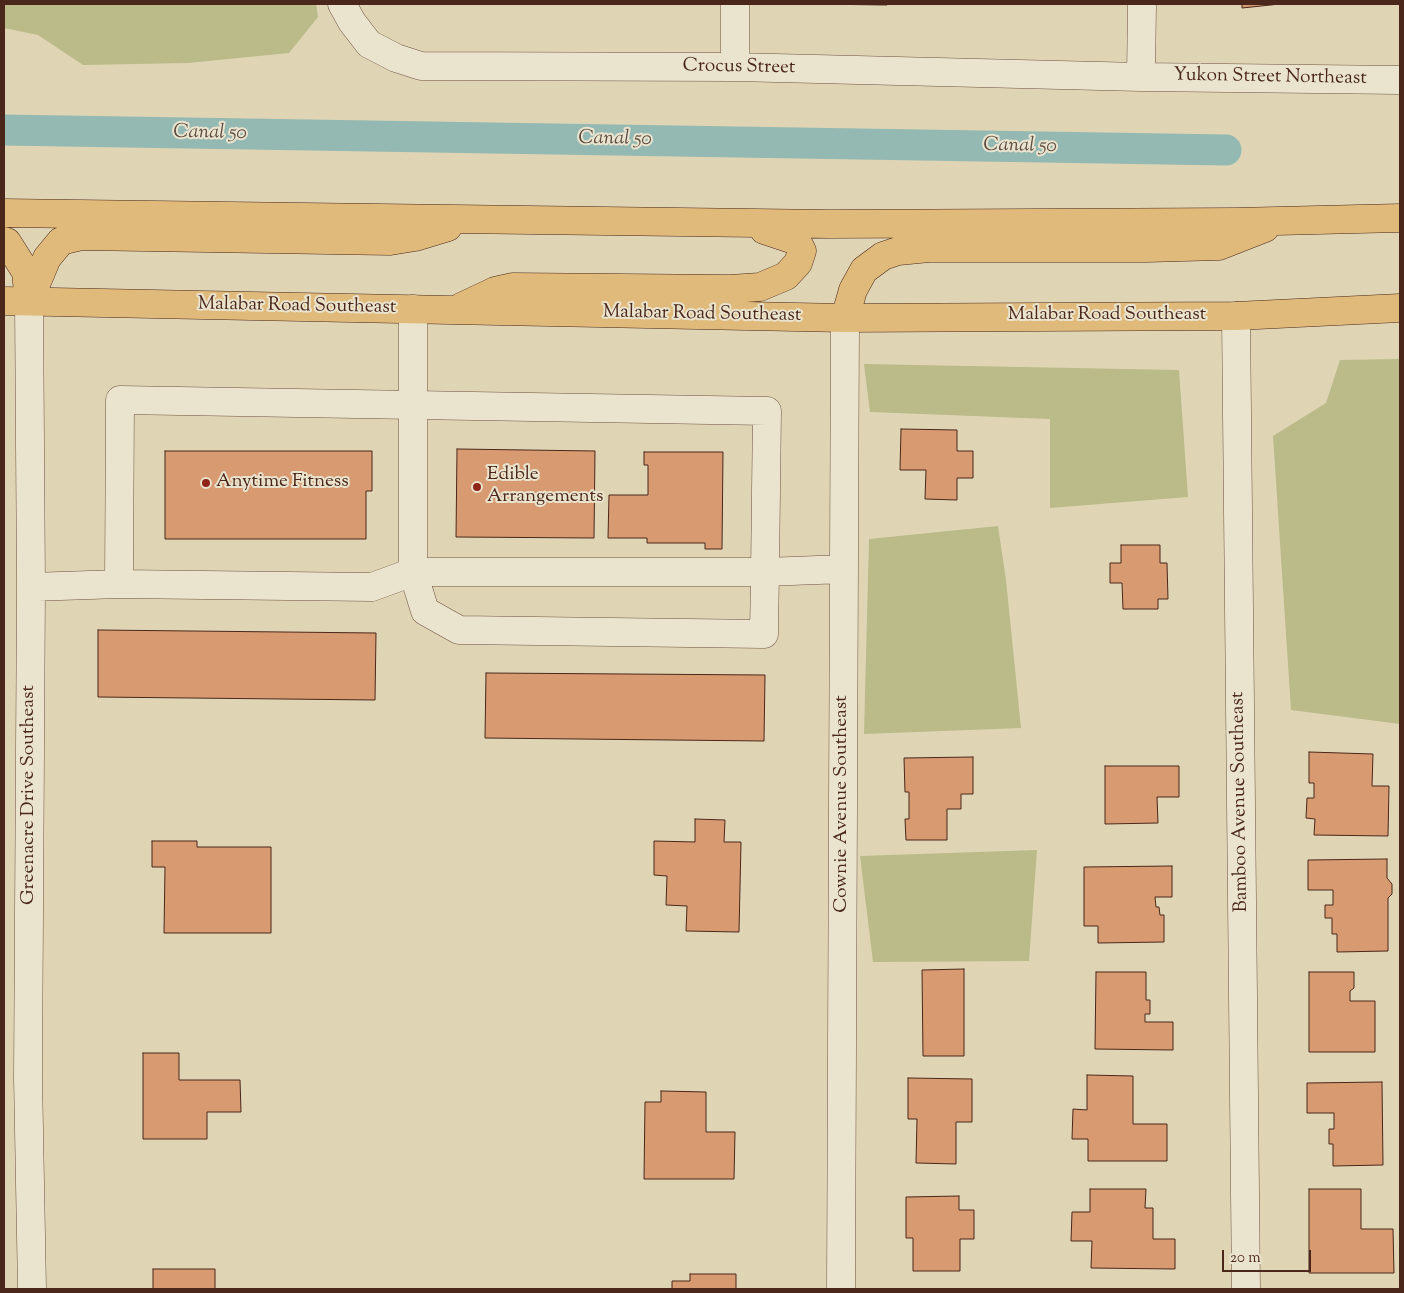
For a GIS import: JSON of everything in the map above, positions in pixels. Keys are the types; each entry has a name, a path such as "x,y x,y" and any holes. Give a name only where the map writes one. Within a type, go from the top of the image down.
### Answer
{"main road":[{"path":"4,213 743,223 1215,222 1400,218"},
{"path":"16,301 61,241 82,236 390,241 415,237 476,219"},
{"path":"845,318 853,290 864,270 883,256 898,251 929,248 1219,246 1283,221"},
{"path":"455,310 495,291 513,286 730,289 760,286 786,276 798,263 802,251 797,241 743,223"},
{"path":"4,241 7,242 26,272 16,301"},
{"name":"Malabar Road Southeast","path":"16,301 845,318 1236,316 1400,308"}],"street":[{"path":"735,4 735,67"},
{"path":"1141,77 1142,4"},
{"name":"Crocus Street","path":"347,13 369,44 396,58 420,66 735,67 1141,77"},
{"name":"Yukon Street Northeast","path":"1141,77 1400,80"},
{"name":"Greenacre Drive Southeast","path":"16,301 31,587 28,1077 32,1289"},
{"path":"119,584 120,400 413,405 768,411 764,634 459,630 425,611 413,572 413,405 413,309"},
{"name":"Bamboo Avenue Southeast","path":"1236,316 1246,1289"},
{"name":"Cownie Avenue Southeast","path":"841,1289 845,318"},
{"path":"31,587 119,584 372,587 413,572 765,572 844,569"}],"green space":[{"path":"4,4 316,4 318,17 289,53 188,63 83,65 38,35 4,28"},
{"path":"1400,359 1400,724 1291,710 1273,436 1326,403 1340,360"},
{"path":"864,364 1179,370 1188,497 1050,508 1050,419 870,412"},
{"path":"998,526 1006,580 1021,728 864,734 869,539"},
{"path":"1037,850 1029,961 873,962 860,856"}],"building":[{"path":"812,4 887,4 887,5"},
{"path":"1242,4 1280,4 1242,8"},
{"path":"901,429 957,430 957,451 973,451 973,478 957,478 957,500 925,499 926,470 900,470"},
{"path":"457,449 595,451 594,538 456,537"},
{"path":"165,451 372,451 372,491 366,491 366,539 165,539"},
{"path":"644,452 723,452 722,549 705,549 705,543 647,543 647,538 608,538 609,495 648,495 648,465 644,465"},
{"path":"1121,545 1160,545 1160,563 1167,563 1168,599 1158,599 1158,609 1123,609 1122,583 1110,583 1110,563 1121,563"},
{"path":"98,630 376,633 375,700 98,697"},
{"path":"486,673 765,675 764,741 485,738"},
{"path":"1309,752 1373,754 1372,786 1389,786 1388,836 1314,835 1315,819 1306,818 1307,798 1314,798 1314,783 1309,783"},
{"path":"973,757 973,794 961,794 961,809 947,809 947,840 906,840 905,819 909,819 909,792 905,792 904,758"},
{"path":"1105,766 1179,766 1179,797 1157,797 1158,823 1105,824"},
{"path":"695,819 725,820 724,842 741,842 739,932 686,931 687,906 666,905 667,876 654,875 654,841 695,842"},
{"path":"152,841 197,841 197,847 271,847 271,933 164,933 165,867 152,867"},
{"path":"1387,859 1387,878 1392,884 1392,894 1388,898 1388,951 1337,952 1337,934 1332,934 1332,918 1325,918 1325,905 1333,905 1333,890 1308,890 1308,860"},
{"path":"1172,866 1172,897 1155,897 1156,907 1159,907 1160,915 1164,915 1164,942 1098,943 1098,926 1084,926 1084,867"},
{"path":"964,969 964,1056 923,1056 922,970"},
{"path":"1096,972 1146,972 1146,1000 1150,1000 1150,1014 1145,1014 1145,1022 1173,1022 1173,1050 1095,1049"},
{"path":"1309,972 1354,972 1354,988 1350,991 1350,1001 1375,1001 1375,1052 1309,1052"},
{"path":"143,1053 179,1053 179,1080 240,1080 241,1112 207,1112 207,1139 143,1139"},
{"path":"1087,1075 1133,1076 1133,1124 1167,1124 1167,1161 1088,1161 1088,1139 1072,1139 1073,1109 1087,1110"},
{"path":"908,1078 972,1079 972,1122 956,1122 956,1164 916,1163 917,1119 908,1119"},
{"path":"1382,1082 1383,1165 1333,1166 1333,1144 1329,1144 1329,1129 1334,1129 1334,1113 1307,1113 1307,1083"},
{"path":"661,1091 706,1092 706,1132 735,1132 734,1179 644,1179 645,1102 661,1102"},
{"path":"1090,1189 1146,1189 1145,1208 1153,1208 1153,1239 1175,1239 1175,1269 1091,1268 1092,1241 1071,1241 1072,1212 1090,1212"},
{"path":"1309,1189 1361,1189 1361,1229 1393,1229 1394,1273 1309,1273"},
{"path":"959,1196 959,1210 974,1210 974,1239 960,1239 960,1271 913,1271 913,1238 906,1238 906,1197"},
{"path":"153,1269 215,1269 215,1289 153,1289"},
{"path":"690,1274 736,1274 736,1289 672,1289 672,1281 690,1281"}],"waterway":[{"name":"Canal 50","path":"4,130 1226,150"}],"place":[{"name":"Anytime Fitness","path":"206,483"},
{"name":"Edible Arrangements","path":"477,487"}]}
